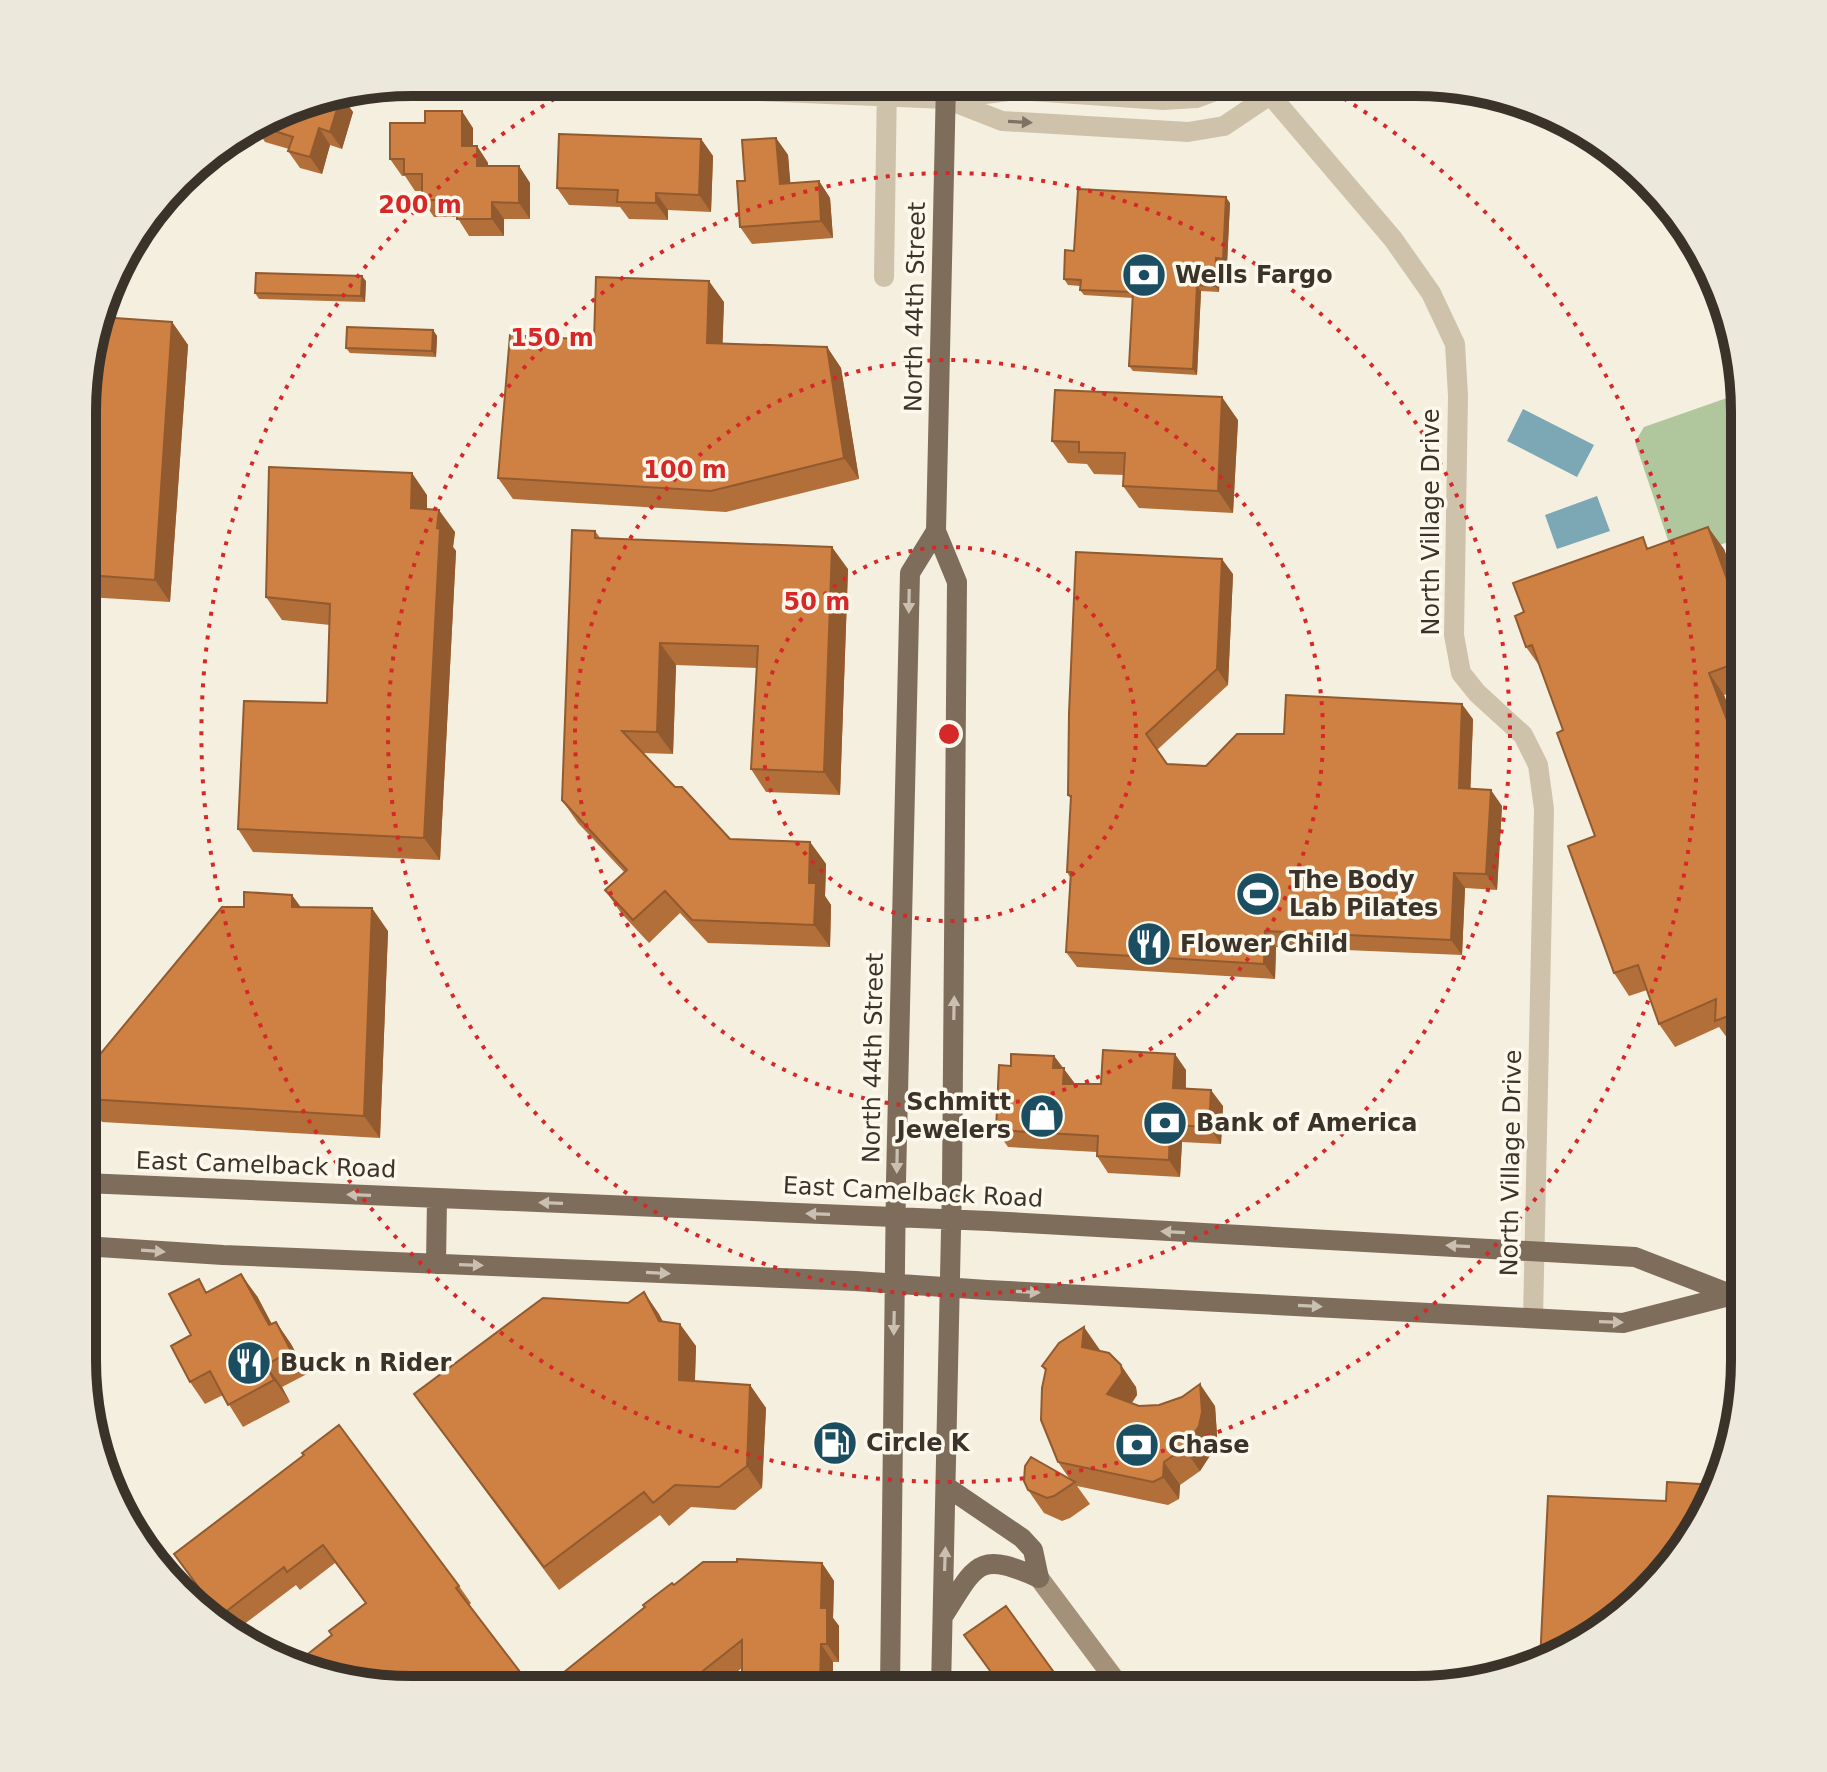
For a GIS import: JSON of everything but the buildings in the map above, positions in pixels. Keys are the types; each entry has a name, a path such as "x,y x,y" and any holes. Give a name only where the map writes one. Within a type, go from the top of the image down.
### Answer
{"main road":[{"name":"North 44th Street","path":"941,1676 952,1220 957,582 936,531 946,96"},
{"name":"North 44th Street","path":"890,1676 896,1217 910,573 936,531"},
{"name":"East Camelback Road","path":"96,1184 896,1217 1536,1250 1635,1257 1731,1292"},
{"path":"436,1264 437,1198"},
{"name":"East Camelback Road","path":"96,1247 895,1283 1623,1323 1731,1297"},
{"path":"947,1487 1022,1538 1033,1550 1039,1578"},
{"path":"943,1617 967,1578 979,1567 993,1562 1006,1564 1039,1578"}],"street":[{"name":"North 44th Street","path":"884,277 887,96"},
{"path":"955,96 1002,121 1188,132 1224,126 1260,96"},
{"path":"1104,96 1163,100 1201,96"},
{"name":"North Village Drive","path":"1277,96 1393,239 1431,293 1455,344 1458,396 1453,585 1454,635 1461,673 1477,693 1523,735 1538,765 1544,809 1533,1318"},
{"path":"1039,1578 1112,1676"}],"green space":[{"path":"1730,397 1731,541 1686,557 1671,549 1635,442 1644,427"}],"water":[{"path":"1523,409 1594,445 1577,477 1507,441"},
{"path":"1597,496 1610,531 1557,549 1545,515"}],"place":[{"name":"Wells Fargo","path":"1144,275"},
{"name":"The Body Lab Pilates","path":"1258,894"},
{"name":"Flower Child","path":"1149,944"},
{"name":"Schmitt Jewelers","path":"1042,1116"},
{"name":"Bank of America","path":"1165,1123"},
{"name":"Buck n Rider","path":"249,1363"},
{"name":"Circle K","path":"835,1443"},
{"name":"Chase","path":"1137,1445"}]}
